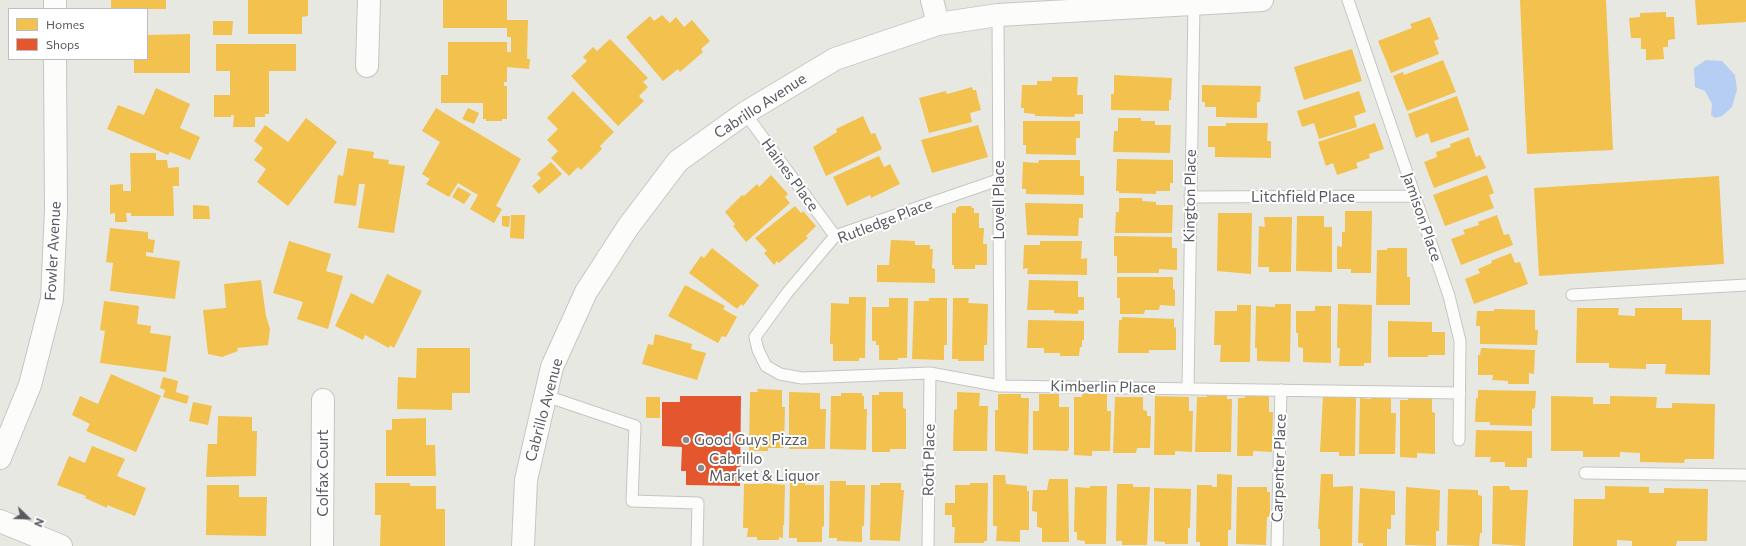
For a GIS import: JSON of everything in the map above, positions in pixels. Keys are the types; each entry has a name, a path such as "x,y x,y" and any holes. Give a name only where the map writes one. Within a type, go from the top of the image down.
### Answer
{"street":[{"path":"368,66 369,0"},
{"path":"932,0 938,24"},
{"name":"Cabrillo Avenue","path":"523,546 526,480 552,367 586,292 628,227 678,161 744,113 835,59 938,24 998,15 1262,0"},
{"name":"Fowler Avenue","path":"0,458 30,385 52,299 56,210 55,60"},
{"name":"Colfax Court","path":"322,546 323,400"},
{"path":"0,521 61,546"}],"lane":[{"name":"Jamison Place","path":"1348,0 1449,296 1460,341 1459,440"},
{"name":"Kington Place","path":"1188,388 1194,4"},
{"name":"Lovell Place","path":"998,15 1000,386"},
{"name":"Haines Place","path":"744,113 835,236"},
{"name":"Rutledge Place","path":"758,350 755,337 787,293 835,236 998,180"},
{"name":"Litchfield Place","path":"1190,197 1415,196"},
{"path":"1572,295 1746,285"},
{"name":"Kimberlin Place","path":"758,350 766,366 780,374 802,378 930,373 1000,386 1460,393"},
{"name":"Roth Place","path":"928,546 930,373"},
{"name":"Carpenter Place","path":"1277,546 1281,390"},
{"path":"546,396 635,426 632,501 698,503 697,546"},
{"path":"1585,473 1746,475"}],"water":[{"path":"1706,60 1722,61 1735,75 1737,90 1732,107 1722,116 1715,118 1711,115 1712,104 1705,91 1695,87 1694,68"}],"building: Homes":[{"path":"111,0 166,0 166,9 111,8"},
{"path":"248,0 308,0 308,16 302,17 302,34 248,34"},
{"path":"443,0 507,0 507,20 528,20 527,59 530,59 529,69 507,67 507,82 504,82 504,86 507,86 507,119 502,119 502,121 486,121 486,119 483,119 483,103 441,103 441,75 448,75 448,42 507,42 507,52 511,52 511,37 507,37 507,28 443,28"},
{"path":"1520,0 1606,0 1613,150 1527,154"},
{"path":"1695,0 1746,0 1746,22 1697,25"},
{"path":"1666,12 1666,17 1674,17 1675,39 1668,40 1668,47 1663,47 1664,59 1646,60 1646,49 1641,49 1641,38 1631,38 1629,18 1640,17 1640,13"},
{"path":"662,15 670,23 676,17 684,27 692,20 710,41 701,49 703,52 680,72 678,69 663,81 626,37 650,16 654,21"},
{"path":"1430,17 1439,39 1434,41 1439,54 1391,73 1378,41 1412,28 1410,24"},
{"path":"213,21 233,21 232,35 213,35"},
{"path":"190,34 190,73 134,73 134,60 148,60 148,35"},
{"path":"610,39 648,78 643,82 648,87 639,96 644,101 618,126 571,76 587,61 583,57 593,47 597,51"},
{"path":"216,44 296,44 296,71 269,71 269,114 265,114 265,117 255,117 255,127 233,127 234,115 231,115 231,117 214,117 214,95 230,95 230,71 216,71"},
{"path":"1352,49 1362,81 1304,100 1294,67"},
{"path":"1443,60 1456,92 1407,111 1393,76 1403,72 1404,75"},
{"path":"1114,75 1172,78 1169,111 1111,110 1111,94 1114,94"},
{"path":"1052,77 1078,77 1077,95 1083,95 1083,114 1075,114 1074,117 1035,116 1035,114 1024,113 1024,108 1021,108 1022,85 1037,85 1037,81 1052,81"},
{"path":"1202,85 1261,86 1260,102 1257,102 1257,118 1216,117 1216,107 1205,107 1205,102 1202,102"},
{"path":"972,87 973,90 976,90 981,110 970,113 972,122 929,133 919,98 946,91 947,94"},
{"path":"156,88 190,104 180,128 200,137 190,160 170,152 168,155 107,129 118,105 144,115"},
{"path":"573,91 614,132 600,146 602,149 581,170 578,167 569,176 551,158 558,151 547,140 558,129 547,118"},
{"path":"1359,91 1366,112 1354,116 1357,127 1319,139 1314,123 1302,127 1297,111"},
{"path":"1457,96 1469,130 1431,143 1428,133 1416,138 1408,114"},
{"path":"436,108 521,159 496,206 502,209 494,223 470,209 478,195 458,183 449,197 426,184 430,179 422,174 440,142 422,131"},
{"path":"468,108 479,113 474,124 462,119"},
{"path":"863,116 871,134 875,133 882,149 826,176 813,147 837,132 836,129"},
{"path":"306,118 337,142 288,206 257,182 266,169 254,160 263,148 254,141 265,125 288,142"},
{"path":"1118,118 1141,118 1141,121 1155,121 1155,125 1171,125 1170,153 1113,152 1114,131 1118,131"},
{"path":"1023,121 1080,121 1080,138 1076,138 1076,155 1026,154 1026,145 1023,145"},
{"path":"1226,123 1268,123 1267,141 1271,141 1271,158 1215,157 1215,147 1208,147 1208,126 1226,126"},
{"path":"1375,123 1384,149 1369,154 1370,158 1356,163 1358,168 1337,175 1333,163 1326,166 1318,142"},
{"path":"978,125 988,157 932,173 921,140"},
{"path":"1469,137 1476,157 1480,155 1486,168 1434,188 1424,162 1437,157 1436,152 1451,147 1450,144"},
{"path":"348,148 374,152 373,158 389,160 388,164 405,166 394,233 358,228 365,184 359,184 356,206 334,203 338,175 343,176"},
{"path":"130,153 156,153 156,160 167,160 168,168 179,167 179,186 173,186 174,216 131,216 131,213 126,213 127,222 115,222 115,213 110,214 110,185 123,184 123,191 131,191"},
{"path":"879,156 884,167 890,164 900,184 871,198 870,195 847,206 833,177"},
{"path":"1117,159 1173,160 1173,183 1170,183 1170,191 1156,191 1156,194 1119,193 1119,191 1116,191"},
{"path":"1039,160 1080,160 1080,176 1084,176 1084,195 1026,194 1026,189 1022,189 1023,162 1038,163"},
{"path":"551,162 562,174 539,194 532,186 541,178 537,174"},
{"path":"771,175 788,194 785,197 790,203 746,242 733,226 735,224 725,212 742,195 744,196 757,184 759,187"},
{"path":"1487,175 1494,193 1489,195 1494,208 1445,226 1433,195"},
{"path":"1719,176 1724,264 1539,276 1534,188"},
{"path":"458,187 471,194 464,204 452,197"},
{"path":"1119,198 1142,198 1142,201 1156,202 1156,205 1173,205 1172,233 1115,233 1116,212 1119,212"},
{"path":"1025,203 1083,204 1083,218 1079,218 1078,236 1027,235"},
{"path":"193,205 209,206 210,219 193,219"},
{"path":"795,206 801,213 803,211 816,226 806,236 808,238 779,263 777,261 774,265 764,253 767,251 755,238"},
{"path":"960,206 972,206 971,208 974,208 974,213 979,213 979,228 984,228 983,244 987,244 987,265 975,265 975,269 954,269 954,265 952,265 952,213 956,213 956,208"},
{"path":"1345,211 1372,211 1371,273 1351,273 1351,269 1337,269 1337,246 1342,247 1342,232 1345,232"},
{"path":"1218,213 1252,213 1251,274 1217,271"},
{"path":"511,215 525,215 524,239 510,238"},
{"path":"1497,215 1504,235 1509,234 1513,245 1461,265 1451,239 1465,234 1463,230 1479,225 1478,222"},
{"path":"502,216 510,216 509,227 502,226"},
{"path":"1297,216 1324,216 1324,227 1332,227 1332,272 1296,271"},
{"path":"1264,217 1292,217 1291,272 1269,272 1269,267 1258,267 1259,226 1265,227"},
{"path":"110,228 148,232 148,239 155,240 153,253 146,252 146,256 180,261 175,299 110,291 113,263 106,262"},
{"path":"1114,236 1172,237 1172,248 1177,248 1177,270 1159,269 1159,273 1117,273 1117,256 1114,256"},
{"path":"891,240 915,241 915,245 930,245 930,249 933,249 932,268 935,269 935,283 877,282 877,265 889,265"},
{"path":"289,241 331,254 326,271 343,276 328,329 297,319 303,302 273,293"},
{"path":"1040,241 1082,241 1081,259 1087,258 1087,275 1027,274 1028,268 1023,269 1024,245 1040,245"},
{"path":"712,248 759,285 743,306 741,304 737,309 689,273 701,256 704,258"},
{"path":"1387,248 1407,248 1407,277 1410,277 1410,305 1376,305 1377,250 1387,250"},
{"path":"1511,253 1515,263 1520,262 1528,284 1474,304 1465,279 1480,273 1478,269 1492,263 1491,261"},
{"path":"387,274 422,291 394,348 390,345 389,348 365,335 363,340 335,326 351,293 373,304"},
{"path":"1117,277 1173,277 1175,306 1160,305 1159,310 1145,310 1144,314 1120,314 1120,298 1117,298"},
{"path":"261,280 266,316 270,329 268,345 237,348 238,351 222,357 208,354 203,310 226,308 224,284"},
{"path":"1029,280 1078,281 1078,297 1084,297 1084,310 1078,310 1078,314 1054,313 1054,310 1027,310"},
{"path":"685,285 725,306 723,309 737,317 726,337 722,336 718,343 668,316"},
{"path":"849,297 866,297 865,358 859,358 859,361 833,361 833,344 830,344 831,303 849,304"},
{"path":"889,298 908,298 907,358 898,358 898,360 879,360 879,345 876,345 876,341 872,341 872,307 889,307"},
{"path":"929,298 947,298 947,345 944,345 944,360 912,359 914,301 929,301"},
{"path":"953,298 969,298 968,303 988,304 987,345 984,345 984,361 958,361 958,359 952,359"},
{"path":"104,301 139,306 137,324 151,326 150,333 171,336 166,372 100,363 105,331 100,330"},
{"path":"1275,304 1291,304 1290,362 1257,361 1257,348 1255,348 1256,306 1275,307"},
{"path":"1338,304 1372,305 1371,363 1364,363 1364,366 1339,366 1340,348 1337,348"},
{"path":"1237,305 1251,305 1250,362 1220,362 1221,345 1214,345 1215,311 1237,311"},
{"path":"1315,306 1331,306 1331,363 1303,362 1303,348 1298,347 1298,333 1296,333 1296,311 1315,311"},
{"path":"1577,308 1619,308 1618,315 1635,316 1635,308 1682,308 1682,320 1711,320 1710,375 1665,374 1666,364 1646,364 1646,369 1609,368 1609,363 1576,363"},
{"path":"1494,309 1535,310 1535,330 1538,330 1537,345 1480,344 1480,326 1476,326 1477,311 1494,311"},
{"path":"1122,317 1174,319 1174,328 1176,327 1176,350 1149,350 1149,353 1118,353 1119,320 1122,320"},
{"path":"1028,320 1084,321 1084,340 1082,340 1082,347 1080,347 1079,356 1060,356 1060,353 1044,353 1044,348 1027,348"},
{"path":"1388,321 1432,322 1432,332 1445,332 1445,355 1428,355 1428,357 1388,357"},
{"path":"655,334 692,344 691,349 706,353 697,380 642,364 648,344 653,345"},
{"path":"417,348 470,348 470,393 452,393 452,410 397,409 398,377 416,378"},
{"path":"1481,348 1535,350 1534,374 1529,373 1529,384 1508,384 1508,381 1492,380 1493,375 1478,375 1478,355 1480,355"},
{"path":"111,374 161,396 136,452 86,431 90,424 72,415 80,396 98,404"},
{"path":"163,377 178,381 176,392 189,396 187,404 163,397 165,390 160,388"},
{"path":"757,389 782,390 782,407 785,407 784,448 768,448 768,451 749,451 750,392 758,392"},
{"path":"1478,390 1536,391 1535,408 1532,409 1532,426 1490,425 1490,422 1475,422 1476,398 1478,398"},
{"path":"789,392 820,393 820,409 826,409 825,449 789,449"},
{"path":"879,392 903,392 903,408 906,409 906,449 890,449 890,452 872,452 872,395 879,395"},
{"path":"957,392 980,393 979,406 988,406 987,451 953,451 954,410 957,409"},
{"path":"841,393 862,393 862,396 864,396 864,409 867,409 866,450 830,449 831,396 841,396"},
{"path":"998,394 1021,394 1021,398 1029,398 1028,454 995,451 995,410 998,410"},
{"path":"1039,394 1059,394 1059,407 1069,407 1068,451 1033,450 1033,411 1039,411"},
{"path":"1082,394 1107,394 1107,411 1111,411 1110,451 1092,451 1092,456 1074,455 1074,397 1082,397"},
{"path":"1206,395 1227,396 1227,399 1232,399 1231,452 1195,452 1197,397 1207,397"},
{"path":"1245,395 1269,396 1269,412 1273,412 1272,452 1253,451 1253,456 1237,456 1238,398 1245,398"},
{"path":"1408,395 1432,395 1432,412 1435,413 1435,454 1417,453 1417,458 1400,457 1400,400 1408,400"},
{"path":"1155,396 1189,397 1189,411 1193,411 1192,452 1175,451 1175,455 1154,455"},
{"path":"1323,396 1356,396 1355,456 1339,456 1339,452 1320,452"},
{"path":"1551,396 1593,397 1593,404 1610,404 1610,396 1657,397 1656,408 1672,408 1672,403 1715,404 1714,459 1685,459 1684,463 1640,462 1640,453 1620,452 1620,457 1583,457 1583,451 1551,451"},
{"path":"646,397 660,397 660,418 646,418"},
{"path":"1115,397 1143,397 1143,410 1147,411 1147,416 1151,416 1150,448 1137,448 1136,453 1113,453"},
{"path":"1371,397 1391,397 1391,413 1396,413 1395,454 1359,454 1360,398 1371,399"},
{"path":"193,402 212,406 208,425 189,421"},
{"path":"218,416 252,417 252,431 257,431 256,476 206,477 208,444 217,444"},
{"path":"426,418 426,445 435,445 436,476 386,476 386,430 392,430 392,419"},
{"path":"1476,430 1532,431 1532,458 1527,458 1527,467 1505,467 1505,462 1490,462 1491,457 1475,457"},
{"path":"92,446 125,459 117,476 146,488 135,516 107,505 107,508 85,498 86,496 57,485 69,456 85,463"},
{"path":"1217,474 1232,475 1231,530 1228,530 1228,546 1200,546 1200,542 1196,542 1197,485 1212,485 1212,487 1217,487"},
{"path":"1321,474 1333,474 1333,487 1353,486 1352,546 1320,546 1320,529 1318,529"},
{"path":"993,475 1005,475 1006,484 1027,486 1027,491 1029,491 1029,530 1020,530 1020,542 996,541 997,526 993,526"},
{"path":"1049,479 1068,479 1069,542 1042,542 1042,528 1037,527 1037,512 1032,511 1033,490 1047,490"},
{"path":"790,481 805,481 805,485 824,485 824,527 822,526 822,542 797,542 797,538 789,538"},
{"path":"830,481 846,481 846,485 865,485 862,542 837,541 837,538 829,538"},
{"path":"375,483 410,483 410,486 436,486 436,509 445,509 445,546 380,546 381,515 375,515"},
{"path":"764,483 785,485 783,538 779,537 779,540 757,540 757,537 747,537 748,528 743,528 744,484"},
{"path":"880,483 901,483 901,490 904,490 900,541 870,540 871,485 880,485"},
{"path":"970,483 988,483 987,541 984,541 984,543 954,543 955,527 952,527 952,515 945,515 945,503 955,503 955,485 970,485"},
{"path":"1117,484 1133,484 1133,487 1150,487 1147,545 1122,545 1122,541 1116,541"},
{"path":"207,485 239,485 239,497 267,497 266,536 206,535"},
{"path":"1090,486 1107,486 1106,544 1085,544 1085,541 1077,540 1077,532 1074,532 1075,487 1090,488"},
{"path":"1493,486 1509,486 1510,490 1528,490 1525,546 1492,544"},
{"path":"1605,486 1649,487 1649,493 1664,493 1664,488 1708,489 1707,541 1677,541 1676,546 1632,546 1632,541 1617,540 1617,546 1573,546 1574,499 1605,499"},
{"path":"1237,487 1267,487 1267,492 1270,492 1270,517 1267,517 1266,545 1236,544"},
{"path":"1406,487 1440,490 1439,531 1436,531 1436,546 1405,545"},
{"path":"1154,488 1191,489 1188,544 1165,544 1165,542 1154,541"},
{"path":"1360,488 1395,491 1395,515 1391,515 1391,529 1387,529 1387,546 1363,546 1363,543 1358,543"},
{"path":"1448,489 1478,490 1478,495 1482,496 1482,533 1480,533 1479,546 1447,545"}],"building: Shops":[{"path":"680,396 741,396 740,486 686,485 686,471 681,471 682,447 662,446 662,402 680,402"}],"place":[{"name":"Good Guys Pizza","path":"686,440"},
{"name":"Cabrillo Market & Liquor","path":"701,468"}]}
